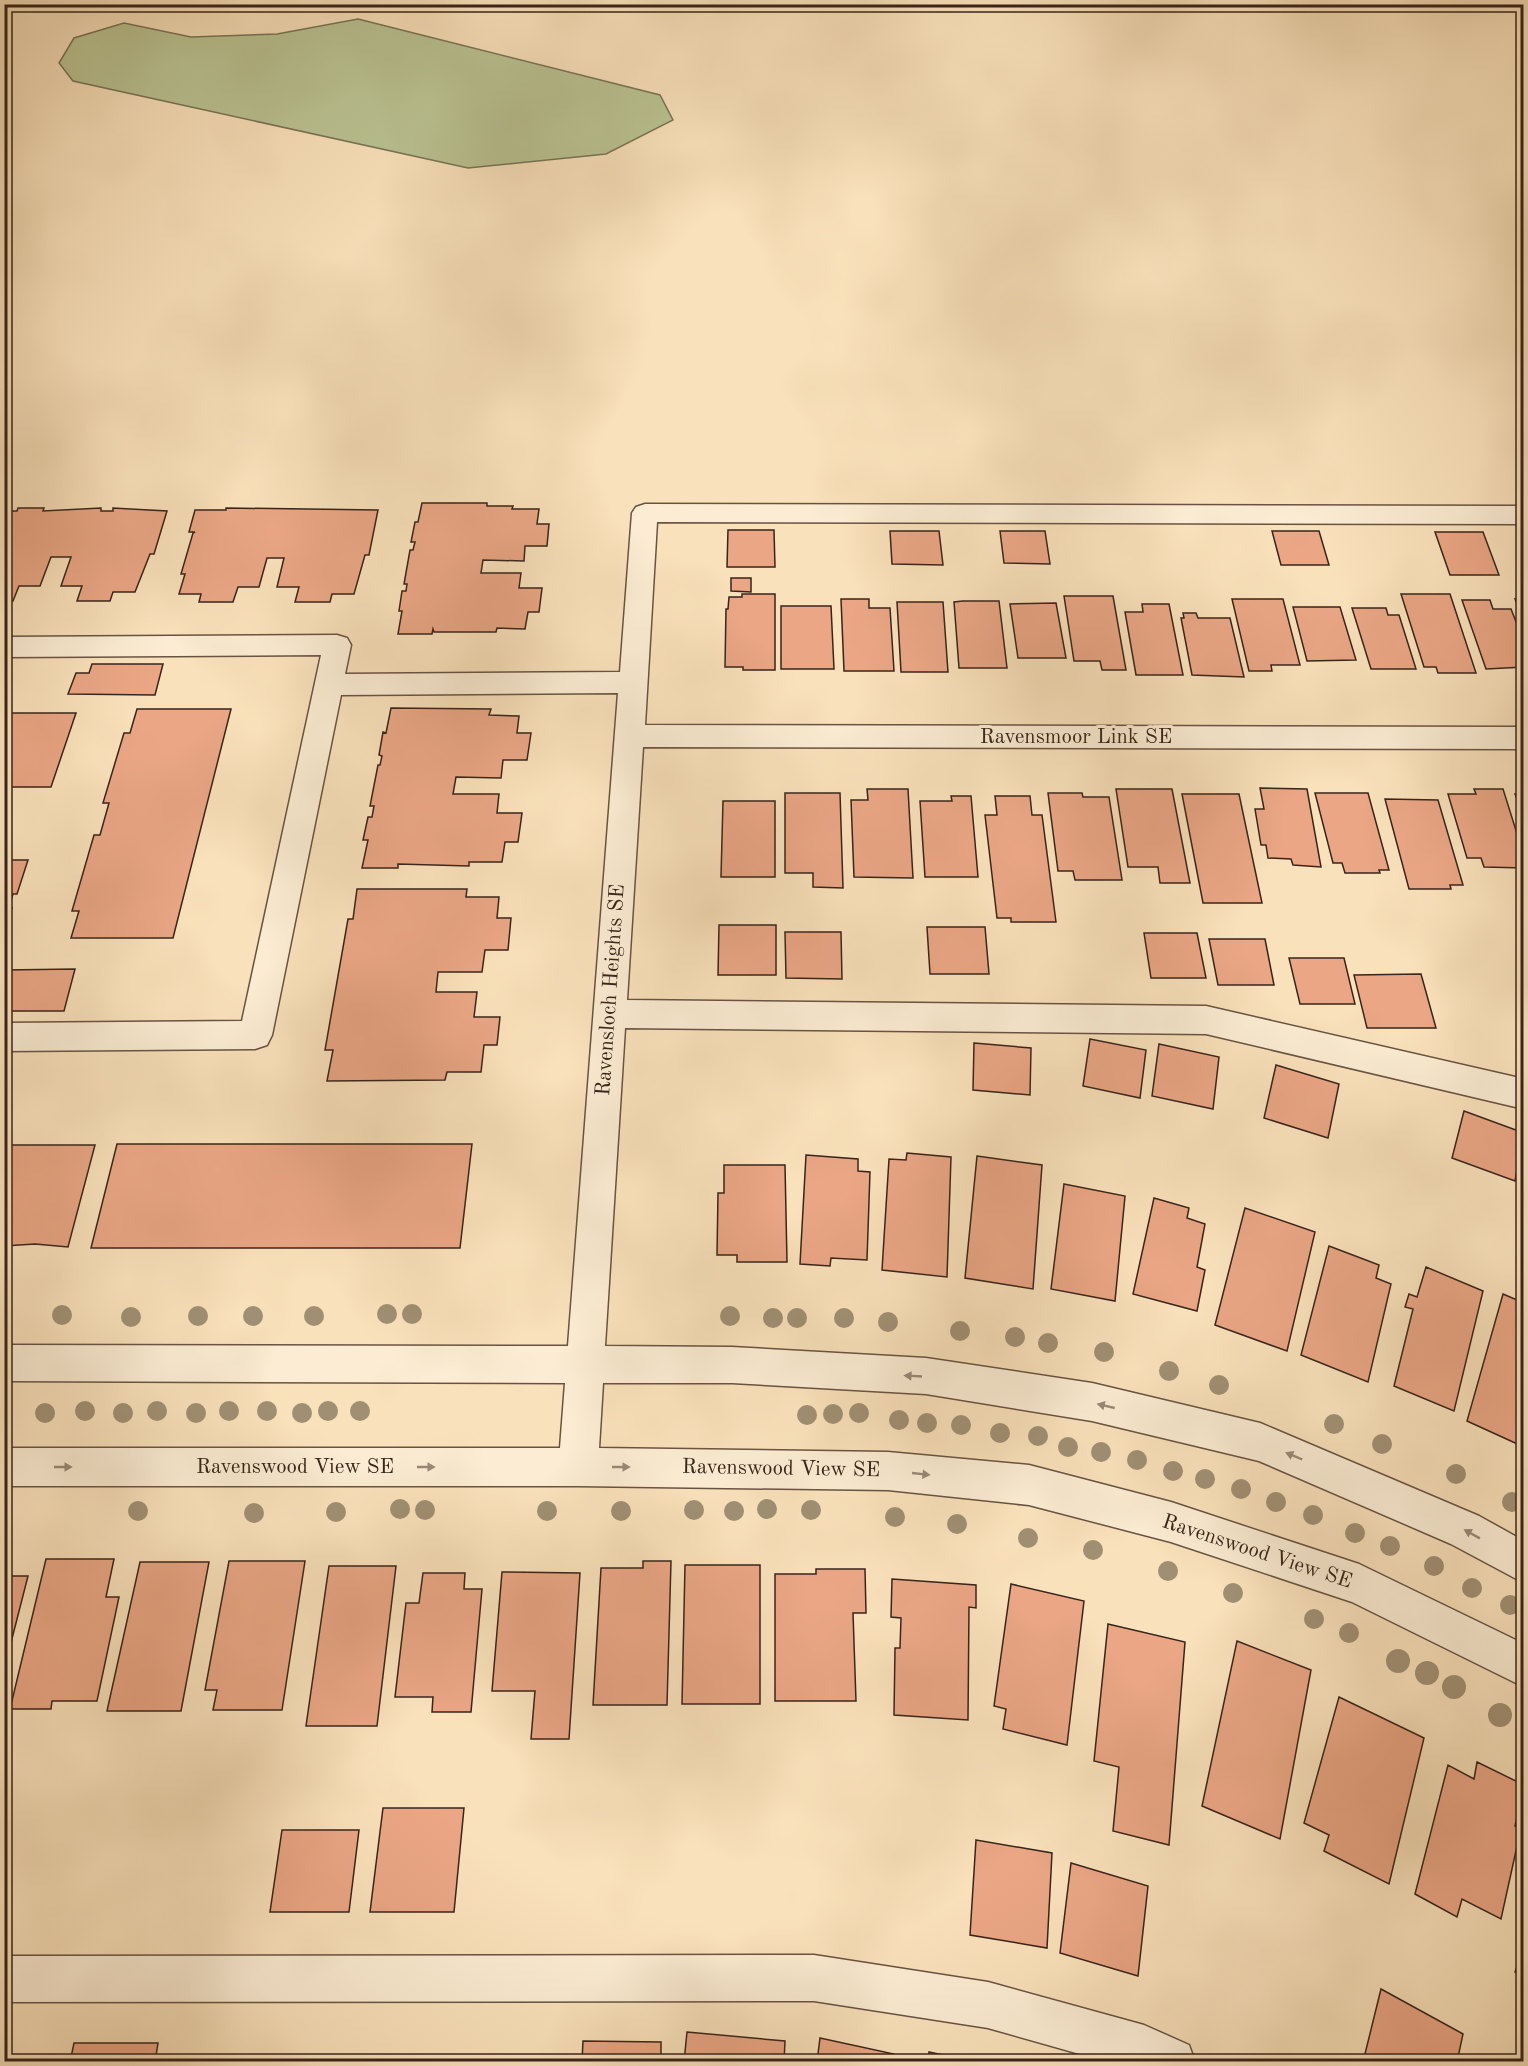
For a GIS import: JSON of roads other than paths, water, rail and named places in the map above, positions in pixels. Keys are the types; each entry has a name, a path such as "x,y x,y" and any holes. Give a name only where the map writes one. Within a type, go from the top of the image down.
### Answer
{"street":[{"name":"Ravensloch Heights SE","path":"578,1467 645,513 1524,515"},
{"path":"4,647 337,645 255,1035 4,1038"},
{"path":"329,685 633,681"},
{"name":"Ravensmoor Link SE","path":"629,736 1524,738"},
{"path":"609,1014 1206,1020 1524,1095"},
{"path":"4,1363 732,1365 927,1377 1092,1402 1260,1442 1465,1530 1524,1563"},
{"name":"Ravenswood View SE","path":"4,1467 578,1467 888,1471 1029,1485 1171,1522 1359,1584 1524,1666"},
{"path":"4,1980 814,1978 988,2004 1144,2048 1172,2061"}]}
